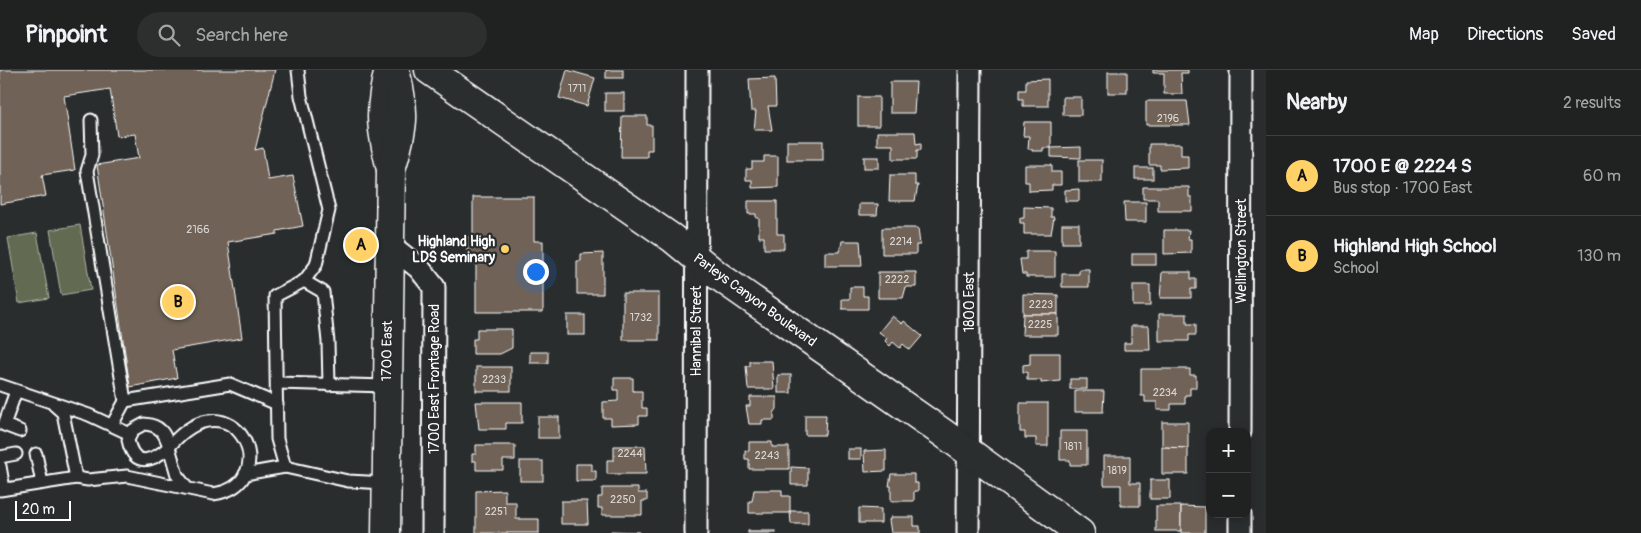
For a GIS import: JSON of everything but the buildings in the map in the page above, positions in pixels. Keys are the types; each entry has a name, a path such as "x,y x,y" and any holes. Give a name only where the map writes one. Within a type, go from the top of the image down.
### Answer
{"street":[{"name":"1700 East","path":"389,70 381,99 381,131 391,169"},
{"name":"1700 East","path":"386,533 391,169 402,131 402,100 395,70"},
{"name":"Parleys Canyon Boulevard","path":"429,70 672,238 717,275 1080,533"},
{"name":"Hannibal Street","path":"696,533 697,70"},
{"name":"1800 East","path":"968,533 970,70"},
{"name":"Wellington Street","path":"1240,428 1241,70"},
{"name":"1700 East Frontage Road","path":"390,245 418,268 434,287 433,533"},
{"path":"1240,518 1240,533"}],"lane":[{"path":"285,467 277,439 275,296 304,281 316,266 330,210 301,96 298,70"},
{"path":"91,120 92,155 87,171 125,402 112,425"},
{"path":"304,281 323,292 328,342 329,385"},
{"path":"125,402 230,384 277,404"},
{"path":"276,384 387,386"},
{"path":"0,385 112,425 130,434"},
{"path":"16,391 2,424 20,431"},
{"path":"51,403 63,413 76,478"},
{"path":"0,466 2,490 76,478 88,480 126,476 212,494 224,492 238,484 245,474 249,458 249,448 241,432 227,422 218,420 199,422 190,426 169,447 154,459 138,458 130,450 128,440 130,434 137,426 151,424 160,429 169,447 177,475 187,488"},
{"path":"0,457 16,454"},
{"path":"36,454 42,483"},
{"path":"245,474 285,467 348,481 386,484"}],"green space":[{"path":"80,225 91,290 61,295 50,230"},
{"path":"37,233 49,298 19,303 8,238"}],"place":[{"name":"1700 E @ 2224 S","path":"361,245"},
{"name":"Highland High LDS Seminary","path":"505,249"},
{"name":"Highland High School","path":"178,302"}]}
